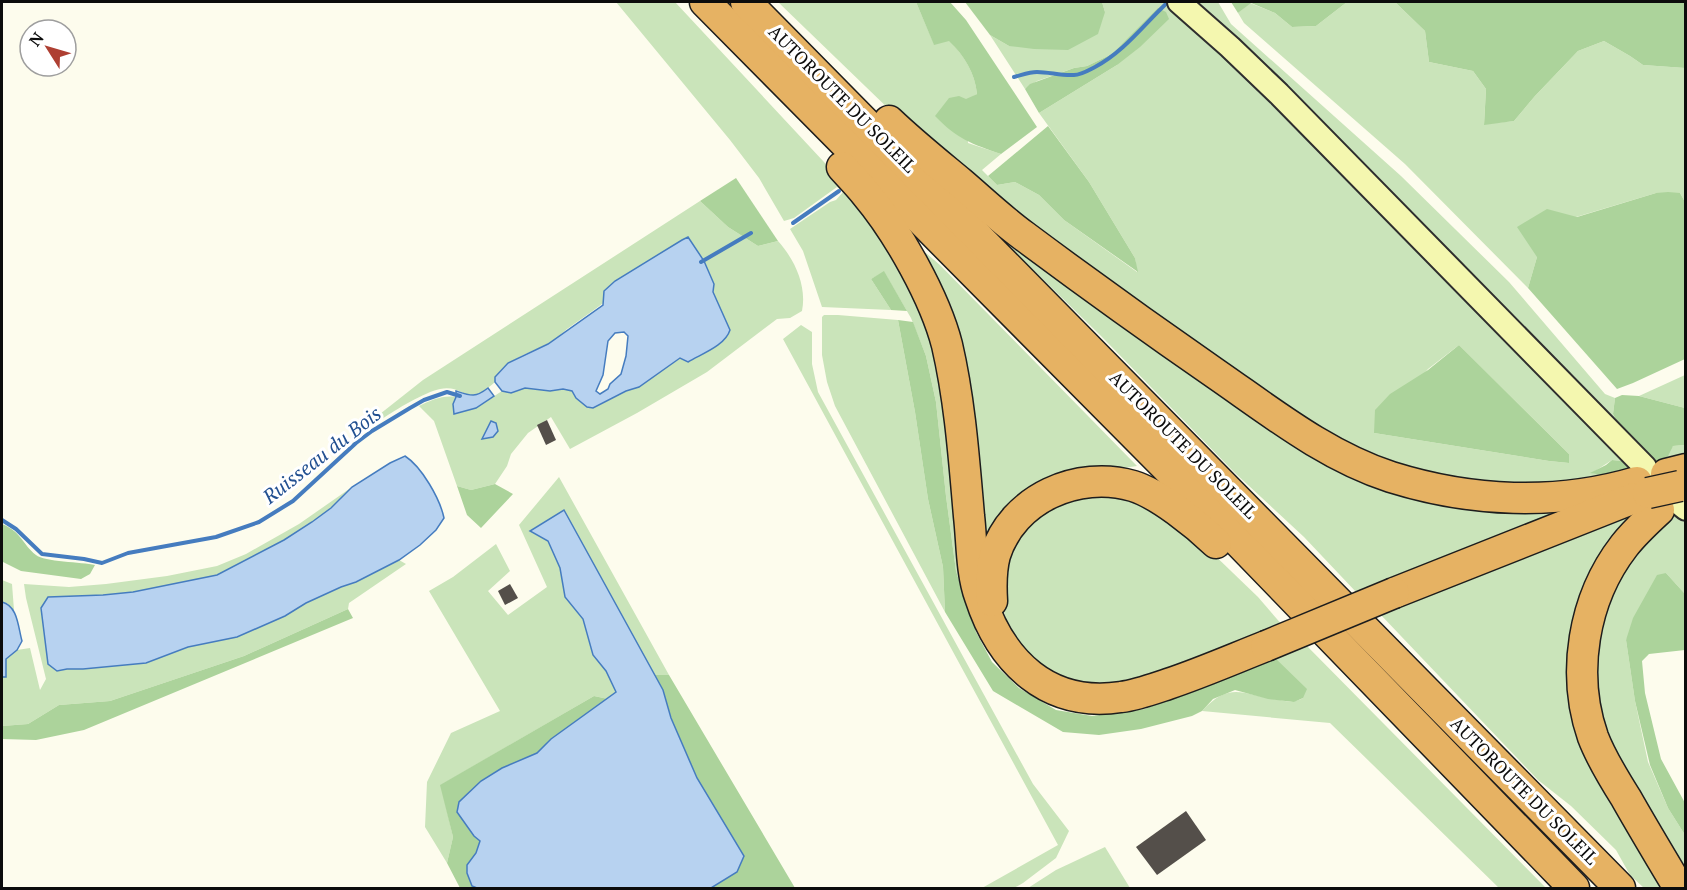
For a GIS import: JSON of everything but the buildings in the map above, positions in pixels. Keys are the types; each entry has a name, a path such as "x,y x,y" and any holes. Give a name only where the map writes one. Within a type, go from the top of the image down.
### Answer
{"highway":[{"name":"AUTOROUTE DU SOLEIL","path":"705,2 1156,457 1574,888"},
{"name":"AUTOROUTE DU SOLEIL","path":"746,2 1620,888"},
{"path":"783,40 825,60 903,134 1032,242 1309,438 1351,461 1389,476 1433,489 1476,496 1564,497 1618,488 1671,486"},
{"path":"746,43 762,82 867,194 893,230 933,307 946,343 956,390 979,596 994,630 1014,661 1039,682 1055,690 1075,697 1120,698 1183,679 1394,593 1671,486"},
{"path":"994,630 991,573 995,555 1011,523 1040,498 1078,483 1115,482 1136,487 1177,511 1206,533 1250,575 1287,592"},
{"path":"1671,486 1623,546 1596,594 1587,623 1582,671 1584,699 1593,738 1679,888"}],"street":[{"path":"1181,3 1279,94 1671,486"}],"green space":[{"path":"616,2 675,2 851,191 911,276 943,363 969,606 956,571 936,402 926,356 911,318 884,272 871,279 891,310 822,307 803,251 790,229 836,200 843,192 837,187 794,218 784,221 759,178 730,140"},
{"path":"778,2 916,2 934,44 949,40 964,58 971,71 977,94 966,100 968,143 1001,154 982,170 997,185 1015,182 1039,195 1064,220 1137,272 1135,258 1089,182 1039,113 1117,65 1134,33 1112,54 1087,66 1074,68 1037,81 1025,89 990,35 1009,46 1105,12 1102,2 1163,2 1216,45 1623,461 1612,460 1592,473 1620,478 1565,487 1425,479 1305,428 924,143","holes":["1459,345 1569,454 1569,463 1549,461 1374,433 1428,369"]},
{"path":"916,2 950,2 966,20 1037,127 1001,154 965,140 935,116 949,98 959,96 966,99 977,94 976,86 968,65 949,41 934,45"},
{"path":"965,2 1102,2 1105,12 1098,34 1068,50 1034,49 1009,46 990,35"},
{"path":"1195,2 1218,2 1231,24 1401,176 1509,282 1605,394 1615,398 1613,414 1617,422"},
{"path":"1231,2 1347,2 1316,26 1292,27 1275,13 1251,3 1238,13"},
{"path":"1347,2 1396,3 1425,31 1429,62 1473,71 1486,89 1484,124 1514,121 1578,51 1604,41 1643,65 1685,68 1685,202 1680,193 1656,193 1576,217 1537,257 1528,288 1405,164 1244,23 1238,13 1250,3 1275,13 1292,27 1316,26"},
{"path":"1391,2 1685,2 1685,68 1643,65 1604,41 1578,51 1514,121 1484,125 1486,89 1473,71 1429,62 1425,31 1396,3"},
{"path":"1158,8 1166,12 1169,19 1140,47 1117,65 1039,113 1025,89 1030,84 1074,68 1087,66 1112,54"},
{"path":"1048,126 1089,182 1135,258 1138,272 1064,220 1039,195 1015,182 997,185 988,176"},
{"path":"736,178 778,241 758,246 728,227 700,201"},
{"path":"1656,193 1680,193 1685,202 1685,359 1617,389 1528,288 1537,257 1517,227 1547,209 1577,217"},
{"path":"700,201 728,227 758,246 778,241 790,256 798,274 803,292 802,311 790,318 777,319 707,372 570,449 551,417 528,433 511,454 507,466 495,484 471,490 457,486 434,421 419,406 442,397 456,397 453,404 455,414 476,408 502,391 511,393 524,388 572,391 576,398 593,408 639,387 680,358 688,362 703,353 730,330 713,292 713,284 704,261 689,238 554,340 509,363 497,375 495,382 485,390 471,395 449,388 440,389 410,402 361,429 423,380"},
{"path":"972,207 1353,467 1604,495 1357,593 1304,537 1235,473"},
{"path":"926,253 1137,466 1103,471 1055,483 985,580 920,258"},
{"path":"884,271 907,311 891,310 871,279"},
{"path":"824,315 898,320 928,499 943,567 945,612 835,406 827,382 822,355 822,317"},
{"path":"898,320 913,322 926,356 936,402 956,571 961,587 976,632 992,662 1019,688 1056,710 1092,716 1145,709 1272,655 1307,689 1303,698 1294,702 1268,699 1235,690 1213,699 1202,711 1192,716 1141,729 1099,735 1063,732 993,691 945,612 943,567 928,499"},
{"path":"801,325 812,332 812,364 818,392 1033,784 1069,831 1056,858 1014,888 982,888 1058,845 783,339"},
{"path":"1459,345 1569,454 1569,463 1374,433 1375,410 1390,394 1428,370"},
{"path":"1685,375 1685,408 1639,396"},
{"path":"1622,395 1639,396 1685,408 1685,445 1673,446 1668,456 1654,465 1617,422 1613,414 1615,398"},
{"path":"1685,445 1685,454 1654,465 1673,446"},
{"path":"1612,460 1623,461 1636,473 1620,478 1590,473"},
{"path":"559,477 669,675 654,675 564,510 531,530 548,541 560,568 565,597 583,619 593,655 606,670 616,692 608,699 594,696 441,785 453,837 447,863 425,827 427,782 451,733 500,711 429,591 453,577 496,544 510,571 488,591 508,615 547,587 519,525"},
{"path":"495,484 513,494 481,528 467,515 457,486 471,490"},
{"path":"352,487 331,508 312,522 284,540 217,575 133,592 48,597 41,608 44,628 57,671 146,663 188,647 237,637 399,560 406,564 349,603 348,609 244,656 110,701 59,705 28,724 2,726 2,677 6,677 6,659 17,650 30,648 40,690 46,679 24,584 69,587 106,584 167,576 217,566 246,554 299,524"},
{"path":"1077,491 1146,502 1205,546 1258,597 1283,626 1121,687 1087,685 1052,675 1032,662 1013,638 1005,619 1002,593 1003,569 1021,528"},
{"path":"1649,507 1576,654 1665,888 1644,888 1630,875 1616,850 1571,806 1538,780 1380,614"},
{"path":"1674,510 1685,522 1685,594 1666,573 1626,640 1635,701 1648,762 1668,808 1685,835 1685,887 1602,733 1591,659 1614,577"},
{"path":"2,524 18,534 31,551 40,557 95,565 90,574 81,579 21,571 3,562"},
{"path":"1666,573 1685,594 1685,650 1649,654 1642,661 1645,693 1661,759 1685,803 1685,835 1668,808 1650,765 1635,701 1626,640 1633,618 1657,575"},
{"path":"2,580 12,584 14,610 7,603 2,602"},
{"path":"348,609 353,618 84,730 36,740 2,739 2,726 28,724 59,705 110,701 244,656"},
{"path":"1304,643 1546,888 1499,888 1330,723 1202,711 1212,701 1230,692 1248,693 1289,702 1303,698 1272,655"},
{"path":"654,675 669,675 795,888 711,888 737,872 744,856 697,778 671,718 663,690"},
{"path":"594,696 608,699 551,739 537,753 502,768 481,781 459,802 457,812 480,841 476,854 467,865 467,873 472,886 477,888 460,888 447,863 453,837 440,785"},
{"path":"1105,847 1130,888 1028,888 1056,870"}],"water":[{"path":"688,237 704,261 714,284 713,292 730,330 723,341 688,362 680,358 639,387 593,408 587,407 576,398 572,391 563,389 550,391 525,388 511,393 502,391 495,382 495,377 508,363 548,344 603,305 604,291 615,281","holes":["624,332 628,336 621,374 608,389 600,394 596,391 603,375 608,341 615,333"]},
{"path":"488,388 494,396 476,408 454,414 453,404 456,391 473,395"},
{"path":"491,421 496,423 498,431 493,437 482,439"},
{"path":"405,456 418,468 429,484 439,502 444,518 436,530 420,545 399,560 237,637 188,647 146,663 57,671 48,664 41,608 48,597 133,592 217,575 284,540 331,508 352,487"},
{"path":"564,510 663,690 671,718 697,778 744,856 737,872 711,888 477,888 472,886 467,873 467,865 476,853 480,841 457,812 459,802 481,781 502,768 537,753 551,739 616,692 606,671 593,655 583,619 565,597 560,568 548,541 530,531"},
{"path":"2,602 14,612 22,641 17,650 6,659 6,677 2,677"}],"waterway":[{"name":"Ruisseau du Bois","path":"1014,77 1034,72 1069,75 1088,71 1116,53 1168,2"},
{"name":"Ruisseau du Bois","path":"793,223 839,191"},
{"name":"Ruisseau du Bois","path":"701,262 751,233"},
{"name":"Ruisseau du Bois","path":"2,520 16,529 42,554 102,563 128,553 216,537 259,522 293,501 356,443 410,408 447,392 460,396"}]}
